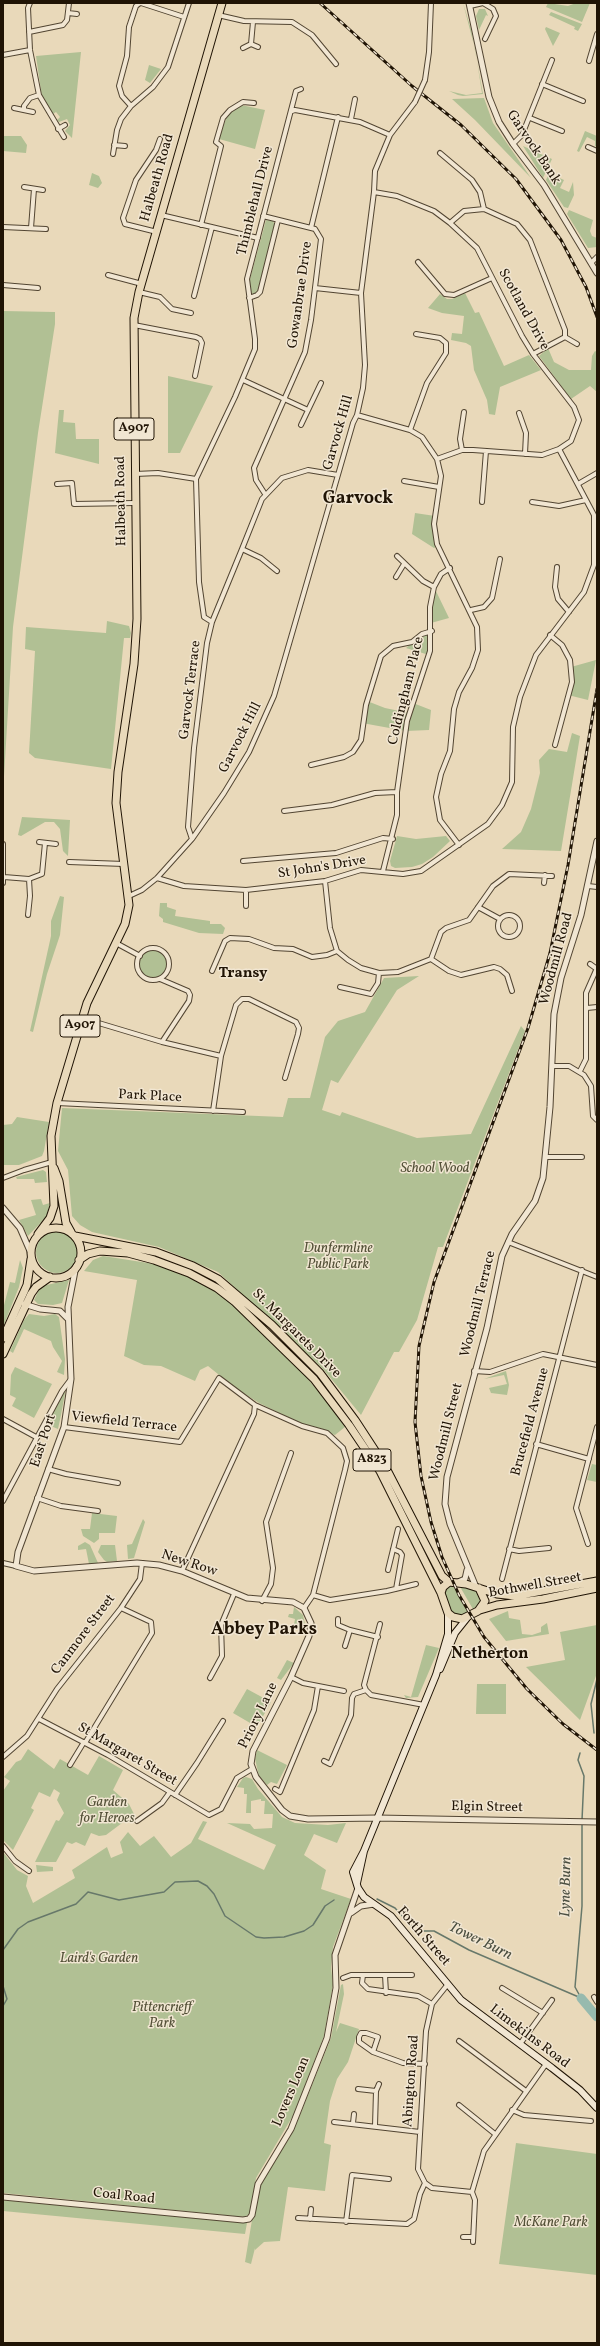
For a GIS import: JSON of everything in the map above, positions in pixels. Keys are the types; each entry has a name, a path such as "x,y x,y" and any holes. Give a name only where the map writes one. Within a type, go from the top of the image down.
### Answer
{"main road":[{"name":"Halbeath Road","path":"125,864 116,814 116,792 134,664 137,619 134,503 134,325 140,292 156,232 222,3"},
{"name":"A907","path":"30,1251 38,1234 50,1218 54,1206 51,1136 57,1103 82,1018 124,924 129,896 125,864"},
{"name":"A907","path":"52,1162 59,1181 66,1223 80,1250 78,1263"},
{"path":"38,1234 55,1227 65,1229 73,1235"},
{"name":"St. Margarets Drive","path":"73,1235 156,1252 193,1266 218,1279 274,1327 320,1374 355,1420 385,1466 442,1576 449,1582"},
{"path":"3,1354 23,1303 30,1274 30,1251"},
{"name":"St. Margarets Drive","path":"78,1263 88,1254 100,1251 128,1254 154,1260 189,1273 217,1288 268,1333 328,1396 380,1471 441,1593"},
{"path":"31,1259 37,1269 50,1277"},
{"path":"3,1338 23,1303 36,1287 50,1277 65,1276 78,1263"},
{"name":"Bothwell Street","path":"478,1587 497,1594 515,1596 597,1581"},
{"path":"359,1890 353,1872 364,1851 436,1675 455,1633 467,1618 478,1611 485,1601 478,1587 458,1582 449,1582 443,1586 441,1593"},
{"name":"Bothwell Street","path":"478,1611 497,1605 543,1599 597,1588"},
{"name":"A823","path":"441,1593 448,1613"},
{"path":"448,1613 456,1618 467,1618"},
{"path":"436,1675 448,1634 448,1613"},
{"name":"Forth Street","path":"359,1890 374,1904 391,1916 448,1984"},
{"name":"Limekilns Road","path":"448,1984 461,2000 580,2090 597,2108"}],"street":[{"path":"30,3 28,8 30,50 39,95 64,138"},
{"path":"29,32 63,25 67,20 69,3"},
{"path":"131,106 122,96 119,86 127,56 129,28 136,6 141,3 184,17"},
{"path":"113,154 118,125 131,106 153,87 168,67 189,3"},
{"name":"Garvock Hill","path":"129,896 142,890 157,878 192,839 224,793 249,752 274,696 353,423 357,415 364,377 361,293 374,192 373,185 375,171 390,135 415,102 425,80 429,52 431,3"},
{"path":"470,4 483,3 493,9 496,16 485,39"},
{"name":"Garvock Bank","path":"470,4 489,97 499,122 513,144 544,185 597,273"},
{"path":"68,13 77,14"},
{"path":"218,15 253,22 292,22 312,35 336,64"},
{"path":"251,44 253,22"},
{"path":"589,61 597,34"},
{"path":"243,48 251,44 258,47"},
{"path":"3,55 30,50"},
{"path":"513,144 522,135 530,118 552,60"},
{"path":"542,84 583,101"},
{"path":"292,87 296,91 301,89"},
{"name":"Thimblehall Drive","path":"196,479 243,380 256,345 248,298 247,279 296,91"},
{"path":"24,110 24,106 30,98 39,95"},
{"path":"351,120 355,99"},
{"path":"201,225 221,146 216,142 223,118 230,110 243,102 254,103"},
{"path":"14,108 33,112"},
{"path":"292,111 296,110 351,120 390,135"},
{"name":"Gowanbrae Drive","path":"265,494 256,480 254,468 305,352 321,239 319,232 311,228 338,117"},
{"path":"530,118 562,131"},
{"path":"58,129 65,125"},
{"path":"156,232 126,224 123,218 136,180 156,150 160,139"},
{"path":"114,145 125,146"},
{"path":"588,147 597,151"},
{"path":"440,153 472,180 480,192 484,209"},
{"path":"24,187 43,190"},
{"path":"31,228 34,189"},
{"name":"Scotland Drive","path":"374,192 416,203 434,211 450,223 477,248 533,354 574,407 580,420 571,441 559,450"},
{"path":"450,223 464,212 484,209 517,224 530,240 565,330 564,337"},
{"path":"161,216 258,238"},
{"path":"263,216 311,228"},
{"name":"Thimblehall Drive","path":"248,298 257,296 260,292 278,220"},
{"path":"3,227 46,229"},
{"path":"194,296 212,227"},
{"path":"590,263 597,257"},
{"path":"418,262 445,294 454,296 492,278"},
{"path":"108,275 142,284"},
{"path":"3,285 38,288"},
{"path":"315,288 361,293"},
{"path":"140,292 160,297 172,309 191,313"},
{"path":"134,325 200,339 202,343 195,376"},
{"path":"410,430 427,383 446,353 446,343 440,338 416,334"},
{"path":"564,337 577,344"},
{"path":"533,354 564,337"},
{"path":"243,380 308,410"},
{"path":"301,425 321,383"},
{"path":"462,450 460,439 464,412"},
{"path":"519,412 526,433 525,454"},
{"path":"357,415 410,430 422,437 438,459 442,476 434,524 437,544 471,610 477,627 478,650 472,668 459,692 454,709 450,751 441,774 436,797 440,820 459,845"},
{"path":"438,459 462,450 542,455 559,450"},
{"name":"St John's Drive","path":"157,878 170,883 190,886 246,890 325,881 361,870 403,874 421,871 488,824 502,804 512,782 513,727 520,697 536,655 584,592 594,565 594,515 559,450"},
{"path":"482,502 486,451"},
{"name":"Garvock Terrace","path":"192,839 188,827 194,748 201,678 212,622 265,494 282,478 302,470 318,470 338,475"},
{"path":"134,474 158,473 196,479 199,582 204,617 212,622"},
{"path":"578,484 597,473"},
{"path":"404,481 439,487"},
{"path":"57,484 72,483 74,504 134,503"},
{"path":"532,502 559,506 586,500"},
{"path":"242,549 261,558 277,571"},
{"path":"397,556 423,582 434,587"},
{"path":"471,610 484,607 492,598 500,559"},
{"path":"396,578 404,564"},
{"path":"557,567 555,587 558,599 568,612"},
{"name":"Coldingham Place","path":"383,871 393,839 397,815 397,792 407,721 430,651 432,632 430,607 434,587 441,574 450,568"},
{"path":"311,765 344,757 353,752 361,740 366,705 381,656 393,646 412,642 422,634 432,632"},
{"path":"550,635 562,645 570,660 572,682 555,746"},
{"path":"284,811 332,805 375,793 397,792"},
{"path":"243,861 336,853 376,839 393,839"},
{"name":"Woodmill Road","path":"508,1242 535,1201 543,1178 547,1157 554,1014 561,978 581,915 597,841"},
{"path":"39,842 56,844"},
{"path":"4,877 29,879 42,874 45,843"},
{"path":"3,844 3,883"},
{"path":"69,862 125,864"},
{"path":"432,959 441,932 446,928 468,920 493,886 509,874 552,876"},
{"path":"544,883 545,875"},
{"path":"28,915 30,896 29,879"},
{"path":"325,881 330,928 337,951 361,968 379,973 398,972 432,959"},
{"path":"588,886 597,887"},
{"path":"246,890 246,906"},
{"path":"478,908 500,919"},
{"path":"506,915 514,916 519,923 517,932 510,937 503,935 498,929 500,919 506,915"},
{"path":"212,971 225,941 230,938 249,939 274,948 293,948 312,957 326,955 337,951"},
{"path":"116,943 140,956"},
{"path":"160,979 168,972 169,967 167,956 154,948 148,949 140,956 138,966 141,975 150,980 160,979 188,991 190,995 189,1001 162,1042"},
{"path":"432,959 449,971 460,975 494,967 500,968 507,975 512,991"},
{"path":"580,1071 586,1059 587,987 596,975 597,968 590,964"},
{"path":"340,987 371,994 378,983 379,973"},
{"path":"213,1111 221,1056 236,1005 242,999 249,998 291,1018 299,1028 285,1078"},
{"path":"587,1008 597,1007"},
{"path":"82,1018 162,1042 221,1056"},
{"path":"552,1066 569,1066 580,1071 589,1081 595,1098 593,1116 597,1120"},
{"name":"Park Place","path":"57,1103 243,1112"},
{"path":"547,1157 582,1157"},
{"path":"3,1178 52,1162"},
{"path":"3,1208 20,1228 30,1251"},
{"path":"508,1242 597,1277"},
{"name":"Woodmill Terrace","path":"474,1371 487,1328 502,1256 508,1242"},
{"name":"East Port","path":"16,1566 18,1552 64,1427 71,1379 67,1318 70,1293 78,1263"},
{"name":"Brucefield Avenue","path":"502,1579 582,1270"},
{"path":"23,1303 40,1309 54,1309 60,1311 67,1318"},
{"path":"474,1371 490,1372 543,1354 559,1356 597,1365"},
{"name":"Woodmill Street","path":"474,1371 450,1464 445,1493 450,1524 467,1567 478,1587"},
{"name":"Viewfield Terrace","path":"64,1427 180,1442 219,1378 255,1405"},
{"path":"3,1501 36,1437 68,1381 71,1379"},
{"path":"182,1571 254,1414 255,1405 302,1426 327,1433 343,1448 347,1461 313,1595 304,1608"},
{"path":"3,1419 36,1437"},
{"path":"588,1544 576,1508 597,1427"},
{"path":"536,1444 589,1460"},
{"path":"262,1601 271,1584 273,1568 266,1522 291,1453"},
{"path":"48,1469 66,1474 118,1483"},
{"path":"37,1498 61,1506 98,1511"},
{"path":"388,1570 398,1529"},
{"path":"509,1549 519,1551 549,1548"},
{"path":"393,1549 400,1552 402,1555 396,1589"},
{"path":"3,1563 16,1566"},
{"name":"New Row","path":"16,1566 34,1571 142,1563 159,1565 182,1571 234,1594 262,1601 293,1602 304,1608"},
{"name":"Canmore Street","path":"3,1757 21,1742 39,1719 57,1689 120,1608 140,1579 142,1563"},
{"path":"458,1582 467,1577 467,1567"},
{"path":"313,1595 330,1600 396,1589 416,1584"},
{"path":"210,1678 222,1656 221,1625 234,1594"},
{"path":"70,1765 152,1633 152,1622 120,1608"},
{"name":"Priory Lane","path":"203,1812 209,1815 217,1812 237,1778 252,1769 253,1751 291,1677 311,1629 311,1623 304,1608"},
{"path":"338,1619 338,1626 378,1636"},
{"path":"380,1624 364,1685 366,1690 371,1695 424,1705"},
{"path":"345,1646 350,1630"},
{"path":"291,1677 318,1686 344,1691"},
{"path":"275,1789 280,1792 314,1710 318,1686"},
{"path":"324,1761 330,1764 351,1715 352,1698 354,1694 366,1690"},
{"name":"St Margaret Street","path":"39,1719 84,1742 203,1812"},
{"path":"175,1795 223,1721"},
{"name":"Elgin Street","path":"252,1769 282,1810 290,1816 308,1819 377,1818 597,1822"},
{"path":"137,1814 139,1820 162,1803 170,1792"},
{"path":"3,1846 15,1861 29,1871"},
{"name":"Lovers Loan","path":"243,2220 249,2219 252,2215 258,2184 298,2114 327,2038 336,1984 335,1955 359,1890"},
{"path":"350,1913 361,1906 374,1904"},
{"path":"343,1978 351,1975 412,1975"},
{"path":"363,1975 362,1983 368,1989 386,1993 418,1996 432,2004"},
{"path":"385,1975 386,1993"},
{"name":"Abington Road","path":"425,2183 418,2169 426,2031 432,2004 448,1984"},
{"path":"502,1988 543,2013"},
{"path":"594,1997 597,2002"},
{"path":"520,2044 552,2000"},
{"path":"373,2052 378,2037 361,2033 358,2037 359,2042 373,2052 403,2063 425,2064"},
{"path":"459,2041 526,2090"},
{"path":"463,2237 473,2240 475,2200 472,2192 484,2151 546,2064"},
{"path":"374,2126 376,2091 379,2084"},
{"path":"358,2089 376,2091"},
{"path":"459,2105 495,2134"},
{"path":"512,2110 524,2115 591,2122"},
{"path":"353,2123 354,2114"},
{"path":"334,2122 353,2123 420,2132"},
{"path":"346,2222 352,2175 389,2179"},
{"path":"298,2218 346,2222 407,2224 414,2219 420,2194 425,2183 432,2188 472,2192"},
{"name":"Coal Road","path":"3,2197 243,2220"},
{"path":"310,2219 311,2209"}],"green space":[{"path":"463,3 471,29 474,45"},
{"path":"548,3 568,6 576,3 590,3 582,22 546,7"},
{"path":"479,9 485,9 488,16 486,15 479,30 476,16"},
{"path":"551,12 582,24 578,31 574,29 575,27 549,15"},
{"path":"546,27 560,33 553,46 545,29"},
{"path":"81,52 72,138 65,131 70,125 67,119 59,122 57,120 60,117 56,112 53,114 42,98 36,56"},
{"path":"477,61 483,94 463,96 449,91 466,95 482,93"},
{"path":"149,65 161,69 150,83 145,80"},
{"path":"484,98 493,123 531,178 475,120 452,99"},
{"path":"241,105 265,110 255,149 219,139 227,116 231,111"},
{"path":"585,131 597,136 597,147 595,146 595,141 587,137 579,152 577,151"},
{"path":"4,136 21,136 27,145 26,153 3,151"},
{"path":"523,146 552,159 543,178"},
{"path":"92,173 99,176 102,183 98,188 89,185"},
{"path":"549,173 564,180 560,188 569,192 573,182 574,195 568,208 564,207 546,180"},
{"path":"569,210 593,220 590,231 592,236 597,238 597,247 588,248 567,214"},
{"path":"266,220 273,221 275,225 257,293 253,294 250,291 250,279"},
{"path":"465,293 475,313 479,312 504,366 529,355 541,370 500,387 495,415 489,414 487,400 474,370 471,346 466,343 451,340 452,333 462,334 464,316 442,313 428,308 440,294 447,299 452,299"},
{"path":"3,311 55,312 55,324 38,433 13,627 3,793"},
{"path":"548,348 554,362 569,370 591,370 592,356 595,351 597,352 597,392 590,386 571,399 539,356"},
{"path":"168,376 213,386 180,453 168,453"},
{"path":"59,410 64,410 63,422 75,423 76,439 99,439 99,464 55,453"},
{"path":"415,513 435,516 434,524 438,546 434,548 412,534"},
{"path":"434,587 449,618 431,623 430,607"},
{"path":"107,621 129,626 131,633 130,638 124,638 111,769 35,758 29,753 35,651 25,649 26,627 106,633"},
{"path":"432,631 429,655 406,648 422,634"},
{"path":"596,660 588,700 568,695 572,682 571,667"},
{"path":"367,701 385,708 409,713 413,703 431,710 429,730 406,731 362,723"},
{"path":"572,733 580,736 561,851 502,849 521,832 531,809 540,773 539,760 549,749 567,752"},
{"path":"22,817 70,820 68,856 63,851 60,829 54,822 45,822 21,836 18,835"},
{"path":"397,836 416,839 446,836 450,841 433,857 422,864 412,867 395,868 391,866 390,861"},
{"path":"60,896 64,897 60,935 47,974 33,1032 30,1031 51,936 51,921"},
{"path":"160,903 167,903 167,907 176,910 175,916 210,921 210,924 221,924 225,928 223,934 199,933 163,922 163,919 159,916"},
{"path":"153,950 163,954 167,964 163,974 153,978 143,974 139,964 143,954"},
{"name":"Dunfermline Public Park","path":"419,976 397,990 338,1083 331,1080 322,1110 340,1116 342,1112 417,1138 471,1134 521,1026 525,1031 443,1247 438,1247 417,1320 399,1352 394,1352 361,1415 323,1369 218,1272 159,1247 92,1232 80,1225 72,1216 68,1170 58,1151 62,1108 283,1117 288,1098 310,1098 325,1037 338,1021 365,1012 384,978"},
{"path":"17,1117 49,1122 44,1151 42,1156 19,1165 3,1165 3,1125 12,1124"},
{"path":"43,1170 46,1172 47,1182 35,1183 34,1179 17,1179 16,1177"},
{"path":"41,1199 43,1205 50,1203 47,1214 49,1214 28,1236 19,1220 36,1215 31,1200"},
{"path":"57,1231 72,1237 78,1252 72,1267 57,1273 42,1267 36,1252 42,1237"},
{"path":"103,1256 161,1265 190,1277 217,1292 240,1311 303,1373 336,1413 345,1427 335,1435 302,1424 259,1403 234,1387 208,1366 200,1370 195,1381 161,1366 144,1365 124,1356 137,1280 84,1271 93,1260"},
{"path":"20,1260 23,1268 19,1287 3,1327 3,1309 10,1282 15,1283"},
{"path":"69,1280 62,1303 53,1305 38,1304 34,1300 38,1292 37,1290 42,1286"},
{"path":"29,1314 44,1316 55,1314 59,1317 65,1359 64,1375 57,1372 62,1361 51,1341 24,1329 13,1353 10,1351 24,1320"},
{"path":"15,1367 52,1384 34,1418 12,1406 16,1398 10,1395 11,1375"},
{"path":"506,1371 509,1385 507,1395 491,1393 489,1388 507,1384 504,1375 484,1379"},
{"path":"66,1388 61,1415 58,1429 46,1424"},
{"path":"592,1464 597,1465 597,1482 587,1480"},
{"path":"92,1513 117,1516 115,1533 99,1533 99,1539 94,1543 83,1536 81,1529 90,1529"},
{"path":"143,1519 145,1522 134,1558 128,1559 127,1545 132,1544"},
{"path":"85,1542 90,1545 98,1563 89,1564 86,1549 78,1550 78,1546"},
{"path":"101,1545 115,1545 117,1561 107,1562 104,1560 98,1552"},
{"path":"453,1585 469,1614 459,1617 451,1612 445,1593 448,1586"},
{"path":"459,1585 478,1592 480,1602 474,1611"},
{"path":"294,1607 303,1615 306,1629 294,1625 295,1619 288,1617 289,1614 293,1614"},
{"path":"508,1611 509,1618 520,1620 522,1634 532,1635 541,1632 541,1627 547,1623 549,1634 506,1641 489,1619"},
{"path":"597,1625 597,1673 580,1720 526,1667 565,1660 560,1632"},
{"path":"426,1645 439,1648 418,1697 406,1698 404,1695 411,1697"},
{"path":"287,1660 294,1663 281,1680 277,1678"},
{"path":"477,1684 506,1684 506,1714 476,1714"},
{"path":"247,1689 271,1702 257,1727 233,1713"},
{"name":"Garden for Heroes","path":"28,1749 54,1769 60,1759 88,1775 99,1756 123,1770 113,1790 129,1804 134,1814 106,1835 99,1836 91,1833 85,1846 76,1842 72,1844 67,1842 56,1862 35,1862 56,1820 59,1821 64,1813 57,1800 60,1793 54,1789 50,1797 39,1792 31,1808 34,1810 13,1850 3,1840 3,1791 10,1781 4,1777 16,1762 21,1760"},
{"path":"257,1750 287,1765 277,1784 271,1782 267,1785 259,1776 255,1759"},
{"name":"Pittencrieff Park","path":"246,1777 252,1779 258,1789 282,1817 295,1823 328,1825 346,1823 337,1843 314,1834 304,1855 326,1870 321,1889 351,1899 333,1947 331,1967 333,1985 324,2036 294,2114 256,2178 250,2214 244,2217 3,2193 3,1852 17,1870 28,1876 26,1886 33,1903 75,1878 72,1870 107,1847 111,1858 123,1853 120,1842 128,1832 140,1846 154,1836 171,1857 191,1843 203,1821 207,1822 198,1839 264,1870 276,1845 227,1823 250,1824 254,1829 272,1828 273,1814 264,1814 265,1801 261,1801 261,1799 251,1801 251,1813 246,1813 247,1794 244,1794 244,1788 237,1787 243,1778"},
{"path":"36,1865 53,1867 53,1871 37,1872"},
{"path":"343,1984 344,1994 336,2032 340,2023 359,2029 348,2062 337,2079 330,2101 324,2143 331,2145 325,2191 288,2187 280,2241 264,2242 255,2250 255,2248 251,2264 245,2262 258,2184 289,2139 300,2115 331,2038 341,1985"},
{"name":"McKane Park","path":"516,2143 597,2154 597,2275 499,2264"},
{"path":"3,2200 247,2223 245,2234 3,2211"}],"waterway":[{"name":"Lyne Burn","path":"594,1733 591,1704 597,1679"},
{"name":"Lyne Burn","path":"580,1753 578,1760 584,1776 582,1820"},
{"name":"Lyne Burn","path":"581,1998 575,1987 582,1906 582,1824"},
{"name":"Tower Burn","path":"3,1950 18,1929 28,1922 76,1904 88,1892 119,1900 164,1892 175,1882 198,1881 207,1886 214,1894 225,1916 256,1937 264,1938 284,1937 304,1931 313,1925 325,1906 334,1900"},
{"name":"Tower Burn","path":"377,1899 395,1908 416,1931 434,1931 469,1950 581,1998"},
{"name":"Tower Burn","path":"3,1986 7,1999 3,2006"},
{"name":"Lyne Burn","path":"581,1998 597,2017"}],"railway":[{"path":"320,3 412,86 461,125 516,179 561,240 586,287 597,317"},
{"path":"597,689 568,865 550,953 528,1028 434,1282 419,1346 415,1422 421,1476 431,1522 442,1557 459,1595 484,1637 527,1689 563,1724 597,1750"}],"district":[{"name":"Garvock","path":"358,500"},
{"name":"Transy","path":"243,974"},
{"name":"Abbey Parks","path":"264,1631"},
{"name":"Netherton","path":"490,1655"}],"park label":[{"name":"School Wood","path":"435,1169"},
{"name":"Laird's Garden","path":"99,1959"}]}
